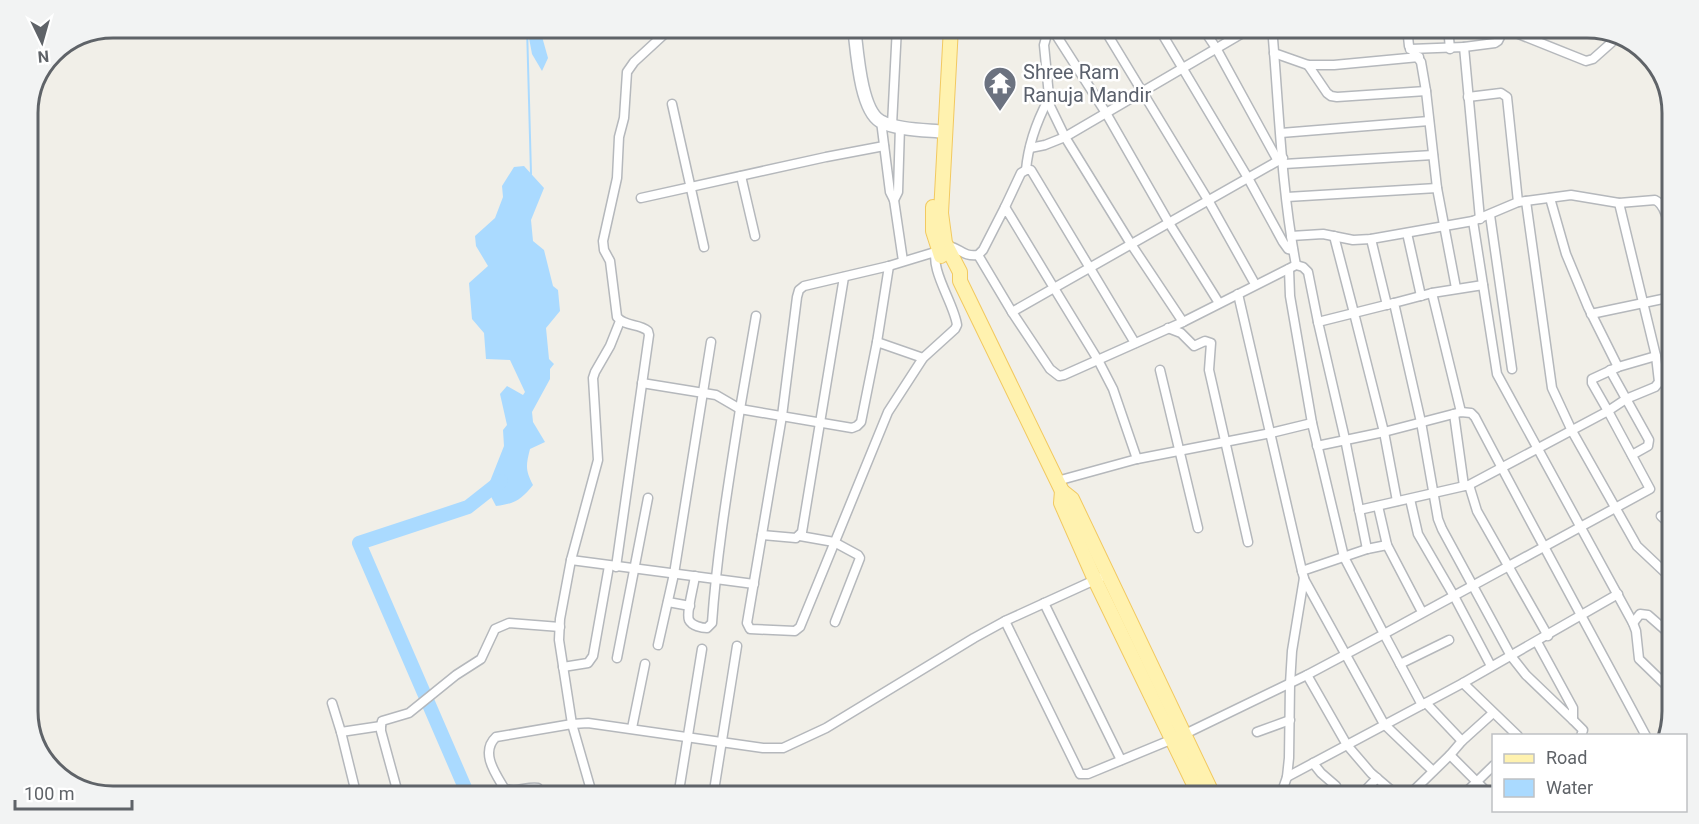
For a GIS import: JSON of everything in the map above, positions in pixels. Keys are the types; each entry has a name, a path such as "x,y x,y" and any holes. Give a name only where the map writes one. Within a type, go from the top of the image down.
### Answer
{"main road":[{"path":"941,131 942,38"},
{"path":"950,38 932,220 933,231 939,248 953,276 960,281 1059,486 1061,503 1095,580 1208,786"},
{"path":"1059,486 1072,499 1108,574 1179,737 1196,786"}],"street":[{"path":"563,667 588,663 593,656 613,566 642,383 648,331 644,327 620,321 617,317 610,261 603,245 617,178 619,143 624,117 625,79 634,62 660,38"},
{"path":"855,38 860,75 868,108 873,115 891,124 941,131"},
{"path":"894,200 898,192 891,124 896,38"},
{"path":"1046,38 1044,45 1050,106 1065,136 1131,244 1183,322"},
{"path":"1057,38 1106,113 1169,223 1219,303"},
{"path":"1110,38 1208,200 1255,284"},
{"path":"1165,38 1248,178 1283,242 1288,249 1293,250"},
{"path":"1209,38 1281,161"},
{"path":"1030,148 1045,145 1065,136 1234,38"},
{"path":"1273,38 1281,133 1281,161 1293,250 1290,296 1312,423 1344,557 1400,664 1424,704 1462,741"},
{"path":"1408,38 1410,49 1419,57 1426,91 1437,188 1456,288"},
{"path":"1449,38 1450,49"},
{"path":"1410,49 1450,49 1494,43 1499,38"},
{"path":"1527,38 1586,62 1593,59 1612,42"},
{"path":"1464,47 1483,285 1497,374 1633,623 1639,659 1662,681"},
{"path":"1274,53 1308,65 1334,65 1419,57"},
{"path":"1308,65 1327,93 1337,98 1426,91"},
{"path":"1468,97 1501,93 1507,97 1551,384 1572,431 1641,551 1662,570"},
{"path":"1026,170 1030,148 1048,100"},
{"path":"672,104 704,247"},
{"path":"1281,133 1429,121"},
{"path":"891,124 884,146 903,261"},
{"path":"641,198 884,146"},
{"path":"1012,312 1090,266 1281,161 1433,155"},
{"path":"939,248 936,264 957,325 923,358 888,412 800,627 791,632 754,630 748,627 747,623 782,416 797,297 799,290 804,286 889,266 939,248 951,245 968,255 978,255 983,250 1021,173 1032,170 1135,343"},
{"path":"741,176 755,236"},
{"path":"1287,198 1437,188"},
{"path":"1291,236 1323,234 1353,240 1371,239 1477,220 1522,202 1576,195 1619,202 1655,200 1661,205"},
{"path":"1550,198 1566,254 1626,399 1649,443 1632,456"},
{"path":"1359,510 1466,486 1572,431 1626,399 1655,387 1659,382 1656,356 1619,202"},
{"path":"1005,207 1098,360 1117,397 1137,459"},
{"path":"1490,215 1512,369"},
{"path":"1407,233 1421,296"},
{"path":"1334,236 1384,432 1397,501"},
{"path":"1371,239 1421,422 1442,529 1511,656 1526,675 1583,730 1581,734"},
{"path":"978,255 1012,312 1054,373 1059,376 1183,322 1293,267 1303,267 1308,272 1367,549"},
{"path":"642,383 722,397 740,409 852,428 857,426 861,422 889,266"},
{"path":"800,536 821,422 843,277"},
{"path":"1318,322 1432,293 1483,285"},
{"path":"1432,293 1458,413 1466,486 1477,511 1548,636"},
{"path":"1238,294 1303,574 1384,724 1433,771"},
{"path":"1591,314 1661,299"},
{"path":"695,576 689,616 692,623 702,628 710,627 724,506 756,316"},
{"path":"590,786 572,724 559,640 561,610 571,560 598,460 593,378 620,321"},
{"path":"1168,328 1181,333 1194,346 1205,341 1211,343 1209,370 1248,542"},
{"path":"658,645 674,574 711,342"},
{"path":"877,342 923,358"},
{"path":"1005,621 1080,774 1088,774 1179,737 1290,684 1650,489 1592,383 1592,379 1614,369 1656,356"},
{"path":"1160,370 1198,528"},
{"path":"1317,446 1458,413 1471,412 1503,467 1645,734"},
{"path":"1059,486 1137,459 1312,423"},
{"path":"617,657 648,498"},
{"path":"1410,499 1418,534 1491,666"},
{"path":"1378,507 1387,544 1422,612"},
{"path":"762,536 796,538 800,536 834,542 858,555 860,558 835,622"},
{"path":"1303,574 1344,557 1387,544"},
{"path":"571,560 754,584"},
{"path":"503,786 491,765 488,746 496,737 572,724 588,723 632,728 763,748 783,748 826,728 1005,621 1108,574"},
{"path":"1284,786 1289,758 1293,644 1303,574"},
{"path":"1287,777 1548,636 1617,594"},
{"path":"668,602 690,606"},
{"path":"1044,603 1120,760"},
{"path":"1633,623 1640,614 1648,615 1662,627"},
{"path":"396,786 381,726 382,721 410,713 456,675 481,658 495,629 509,623 560,627"},
{"path":"1400,664 1449,640"},
{"path":"1537,642 1573,708 1573,720"},
{"path":"715,786 737,646"},
{"path":"680,786 702,649"},
{"path":"632,728 645,664"},
{"path":"1307,675 1347,745 1386,786"},
{"path":"1463,683 1517,734"},
{"path":"332,703 354,786"},
{"path":"1418,786 1493,713"},
{"path":"1257,732 1290,720"},
{"path":"341,732 381,726"},
{"path":"1450,755 1480,786"},
{"path":"1313,763 1336,786"},
{"path":"1472,786 1492,767"},
{"path":"1369,786 1377,778"}],"water":[{"path":"529,38 542,38 548,58 542,71 532,54"},
{"path":"524,166 544,188 531,220 533,241 544,250 553,286 558,290 560,311 546,328 549,359 554,364 550,369 550,379 532,412 533,422 545,442 530,449 527,467 533,485 517,500 496,506 487,489 504,446 503,430 507,425 500,394 507,386 523,395 525,392 510,360 486,359 484,333 472,319 469,283 488,266 476,246 475,236 495,218 503,197 502,186 514,167"}],"waterway":[{"path":"527,38 531,174"},
{"path":"464,786 359,543 468,507 501,481"}],"place":[{"name":"Shree Ram Ranuja Mandir","path":"1000,112"}]}
